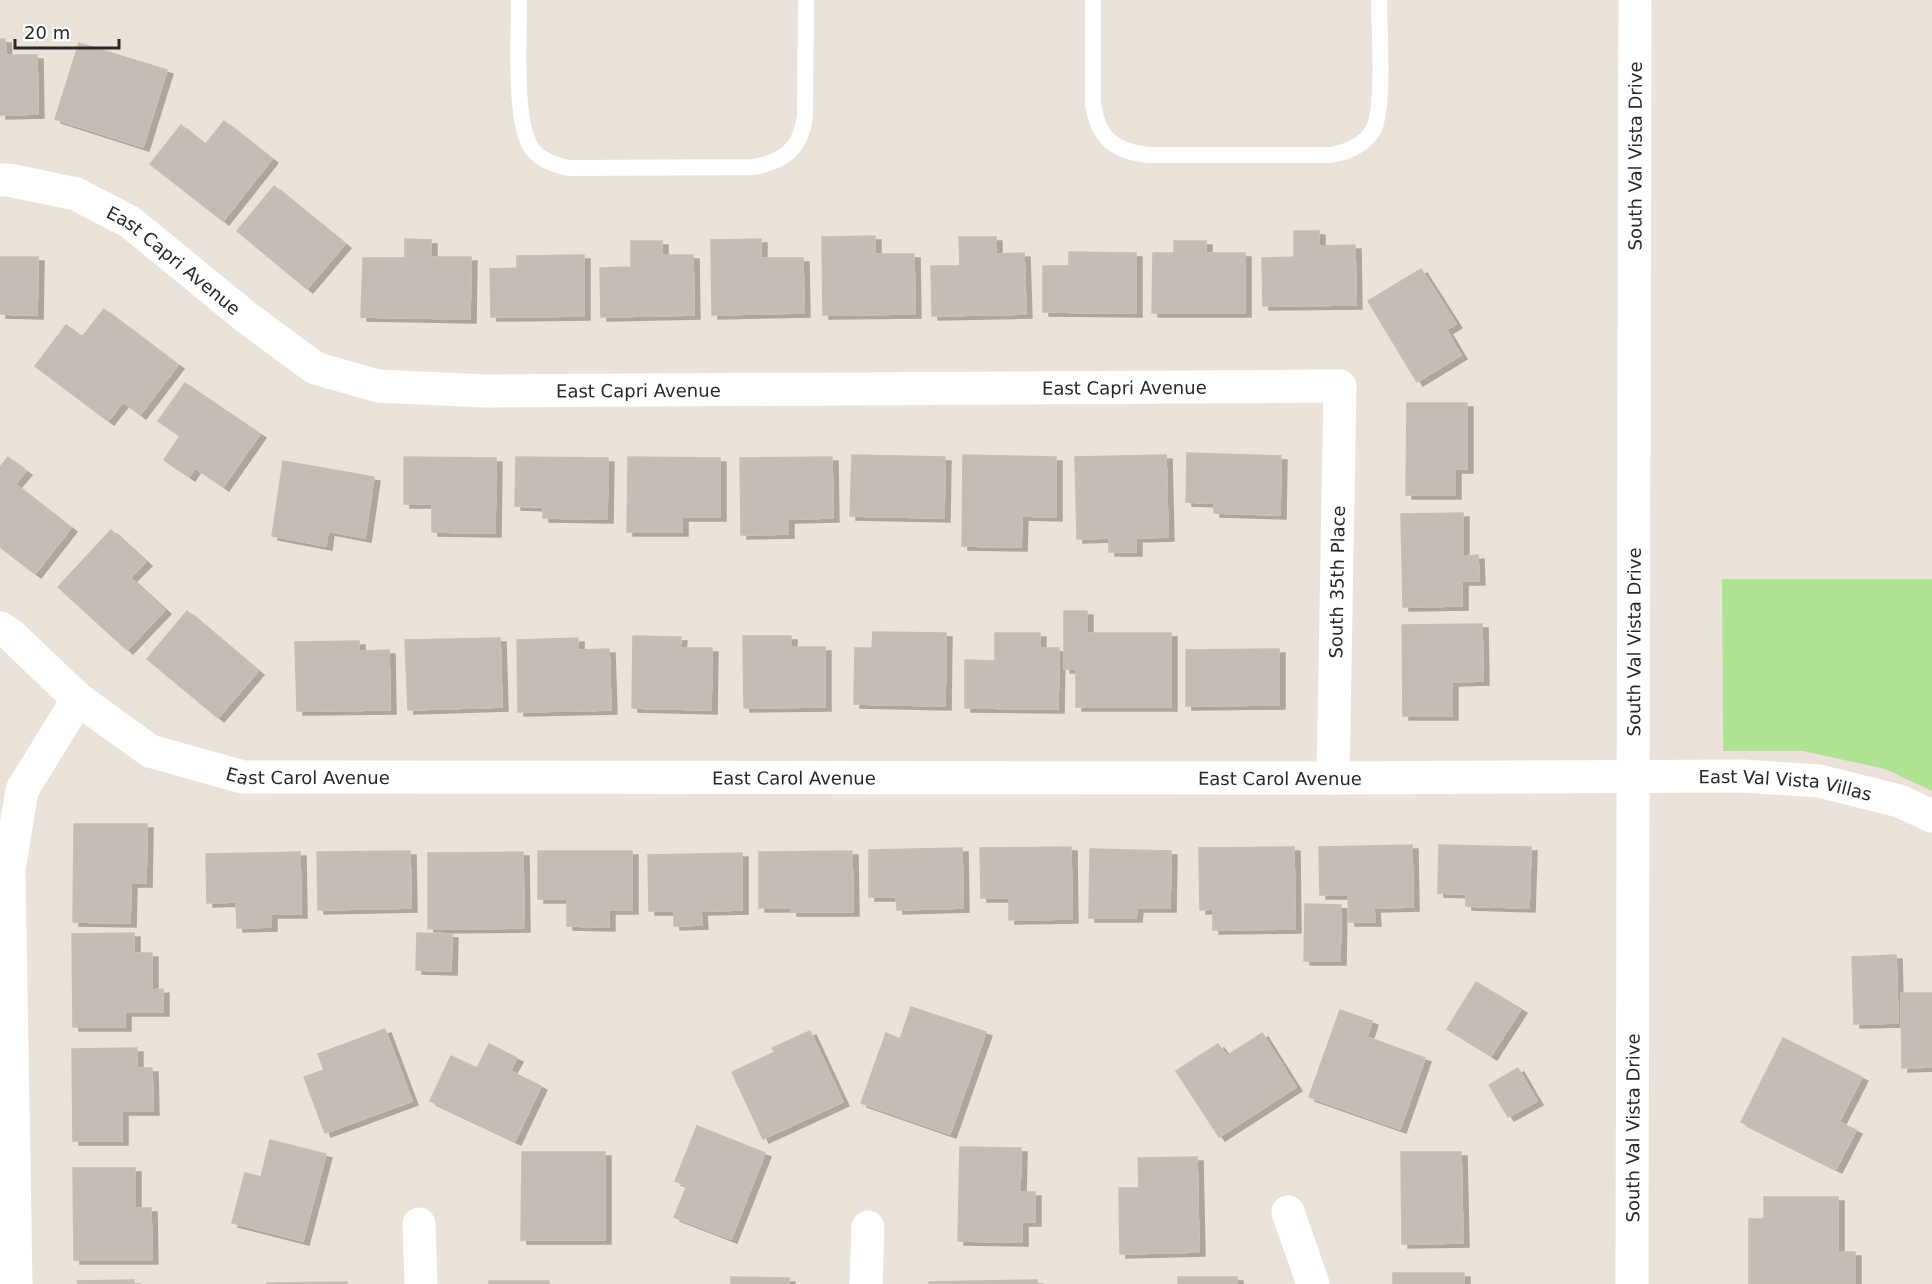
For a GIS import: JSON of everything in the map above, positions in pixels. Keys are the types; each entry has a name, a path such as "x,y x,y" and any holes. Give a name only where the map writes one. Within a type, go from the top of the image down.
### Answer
{"street":[{"name":"South Val Vista Drive","path":"1632,1284 1635,0"},
{"name":"East Capri Avenue","path":"0,180 76,194 130,222 246,317 315,368 378,386 486,391 1340,386"},
{"name":"South 35th Place","path":"1334,778 1340,386"},
{"name":"East Carol Avenue","path":"0,628 11,635 78,699 150,751 243,777 1634,777"},
{"path":"16,1284 9,870 22,790 78,699"},
{"name":"East Val Vista Villas","path":"1634,777 1743,776 1819,781 1899,801 1932,816"},
{"path":"1288,1212 1313,1284"},
{"path":"419,1224 421,1284"},
{"path":"867,1227 867,1284"}],"lane":[{"path":"519,0 520,111 523,132 533,151 549,163 569,168 754,167 779,160 790,152 804,129 806,0"},
{"path":"1093,0 1095,116 1100,130 1109,141 1120,149 1148,155 1331,155 1357,147 1373,130 1380,107 1379,0"}],"green space":[{"path":"1722,579 1932,579 1932,791 1885,769 1803,751 1723,751"}],"building":[{"path":"0,39 5,39 6,55 37,55 38,114 0,115"},
{"path":"79,43 167,70 143,147 55,119"},
{"path":"224,121 272,159 223,221 150,164 181,125 205,145"},
{"path":"274,186 345,244 307,289 237,231"},
{"path":"1294,231 1319,231 1319,246 1355,245 1356,305 1263,306 1262,258 1294,257"},
{"path":"875,236 875,254 914,254 915,314 823,315 822,237"},
{"path":"959,237 996,237 996,254 1024,253 1026,314 932,316 931,266 960,266"},
{"path":"405,239 431,240 431,257 471,257 470,319 361,317 363,258 405,258"},
{"path":"761,239 761,258 803,258 804,313 712,315 711,240"},
{"path":"631,241 662,241 662,255 693,255 694,315 601,317 600,268 631,267"},
{"path":"1174,241 1206,241 1206,253 1245,253 1245,313 1152,313 1153,253 1174,253"},
{"path":"1069,252 1136,253 1136,313 1043,312 1043,266 1069,266"},
{"path":"584,255 584,316 491,317 490,269 517,268 517,256"},
{"path":"0,257 38,257 37,315 0,314"},
{"path":"1421,269 1456,324 1446,330 1461,355 1417,382 1368,301"},
{"path":"104,309 178,365 140,415 123,402 108,421 35,366 66,325 82,337"},
{"path":"185,383 260,434 223,487 195,468 189,477 164,460 180,436 158,421"},
{"path":"1407,403 1467,403 1467,469 1455,469 1455,495 1406,495"},
{"path":"1187,453 1281,456 1280,515 1214,513 1214,503 1186,502"},
{"path":"852,455 945,457 944,518 850,516"},
{"path":"963,455 1056,457 1056,517 1022,516 1021,547 962,546"},
{"path":"1166,455 1168,537 1136,538 1136,552 1109,552 1109,538 1077,539 1075,457"},
{"path":"8,457 26,471 15,484 71,528 35,574 0,547 0,467"},
{"path":"404,457 496,458 495,533 432,532 432,504 404,504"},
{"path":"516,457 608,458 607,519 543,518 543,507 515,506"},
{"path":"628,457 720,458 720,517 682,517 682,532 627,532"},
{"path":"832,457 833,518 788,519 788,534 741,535 740,458"},
{"path":"283,461 374,477 365,538 328,531 326,546 272,536"},
{"path":"1463,513 1463,556 1478,555 1479,581 1462,581 1462,606 1403,607 1401,514"},
{"path":"111,530 146,562 130,578 165,610 127,650 58,587"},
{"path":"187,611 258,671 218,718 147,659"},
{"path":"1064,611 1087,611 1087,633 1171,633 1171,707 1076,707 1076,669 1064,669"},
{"path":"1482,624 1483,681 1452,682 1452,716 1403,716 1402,625"},
{"path":"873,632 946,633 945,706 854,704 855,648 872,648"},
{"path":"995,633 1040,633 1040,648 1059,648 1058,709 965,708 965,660 995,661"},
{"path":"633,636 681,637 680,648 712,648 711,710 632,708"},
{"path":"743,636 791,636 791,647 825,647 825,707 744,708"},
{"path":"500,638 502,707 408,710 405,640"},
{"path":"578,638 578,650 609,649 611,710 518,712 517,640"},
{"path":"359,641 359,651 389,650 390,710 297,711 295,642"},
{"path":"1279,649 1279,705 1186,706 1186,650"},
{"path":"74,824 147,824 146,883 131,883 130,923 73,922"},
{"path":"1412,845 1413,907 1374,908 1375,922 1349,922 1348,895 1320,895 1319,847"},
{"path":"1439,845 1531,847 1529,908 1466,906 1466,894 1438,893"},
{"path":"1071,847 1072,919 1009,920 1009,898 981,898 980,848"},
{"path":"1294,847 1295,929 1213,930 1213,909 1200,910 1199,848"},
{"path":"962,848 963,908 897,910 896,897 869,897 869,850"},
{"path":"1090,849 1171,851 1170,908 1137,908 1136,918 1089,918"},
{"path":"410,851 411,908 318,910 317,852"},
{"path":"538,851 632,851 632,910 609,910 609,927 567,926 567,899 538,899"},
{"path":"852,851 853,912 791,912 791,908 759,908 759,852"},
{"path":"300,852 301,914 271,914 271,927 237,928 236,902 207,903 206,854"},
{"path":"523,852 524,928 428,929 428,853"},
{"path":"742,853 742,910 701,911 702,925 674,926 674,911 649,911 648,855"},
{"path":"1305,904 1341,905 1340,961 1304,961"},
{"path":"134,933 134,953 152,953 152,990 163,989 163,1012 125,1012 125,1027 73,1027 72,934"},
{"path":"417,933 452,934 451,971 416,970"},
{"path":"1896,955 1898,1023 1854,1024 1852,957"},
{"path":"1476,982 1521,1009 1491,1056 1447,1029"},
{"path":"1901,993 1932,993 1932,1067 1902,1068"},
{"path":"911,1007 986,1032 950,1134 861,1103 886,1033 900,1039"},
{"path":"1340,1010 1372,1021 1367,1037 1425,1058 1400,1129 1309,1097"},
{"path":"385,1029 412,1101 325,1133 304,1077 324,1070 318,1054"},
{"path":"810,1031 843,1102 763,1139 732,1072 775,1052 772,1048"},
{"path":"1262,1033 1296,1087 1219,1137 1176,1071 1218,1044 1227,1056"},
{"path":"1783,1038 1862,1077 1839,1122 1856,1130 1836,1169 1741,1122"},
{"path":"489,1044 517,1058 510,1071 541,1086 515,1141 430,1101 451,1056 477,1068"},
{"path":"137,1048 137,1068 152,1068 153,1111 122,1111 122,1141 73,1141 72,1049"},
{"path":"1518,1068 1537,1101 1508,1117 1489,1085"},
{"path":"697,1126 765,1153 731,1239 674,1217 687,1186 675,1181"},
{"path":"270,1140 326,1154 303,1241 232,1223 245,1173 261,1177"},
{"path":"960,1147 1021,1148 1020,1192 1035,1192 1035,1222 1022,1222 1022,1242 958,1241"},
{"path":"522,1152 605,1152 605,1240 521,1240"},
{"path":"1401,1152 1461,1152 1463,1243 1402,1244"},
{"path":"1197,1157 1199,1252 1120,1254 1119,1188 1139,1188 1138,1158"},
{"path":"73,1168 135,1168 135,1208 151,1208 152,1260 74,1260"},
{"path":"1764,1197 1838,1197 1838,1252 1855,1252 1855,1284 1749,1284 1749,1219 1764,1219"},
{"path":"1393,1273 1464,1273 1464,1284 1393,1284"},
{"path":"731,1277 789,1278 789,1284 731,1284"},
{"path":"1178,1277 1237,1277 1237,1284 1178,1284"},
{"path":"134,1280 134,1284 78,1284 77,1281"},
{"path":"1037,1280 1037,1284 929,1284 929,1282"},
{"path":"489,1281 549,1281 549,1284 489,1284"},
{"path":"347,1282 347,1284 266,1283"}]}
